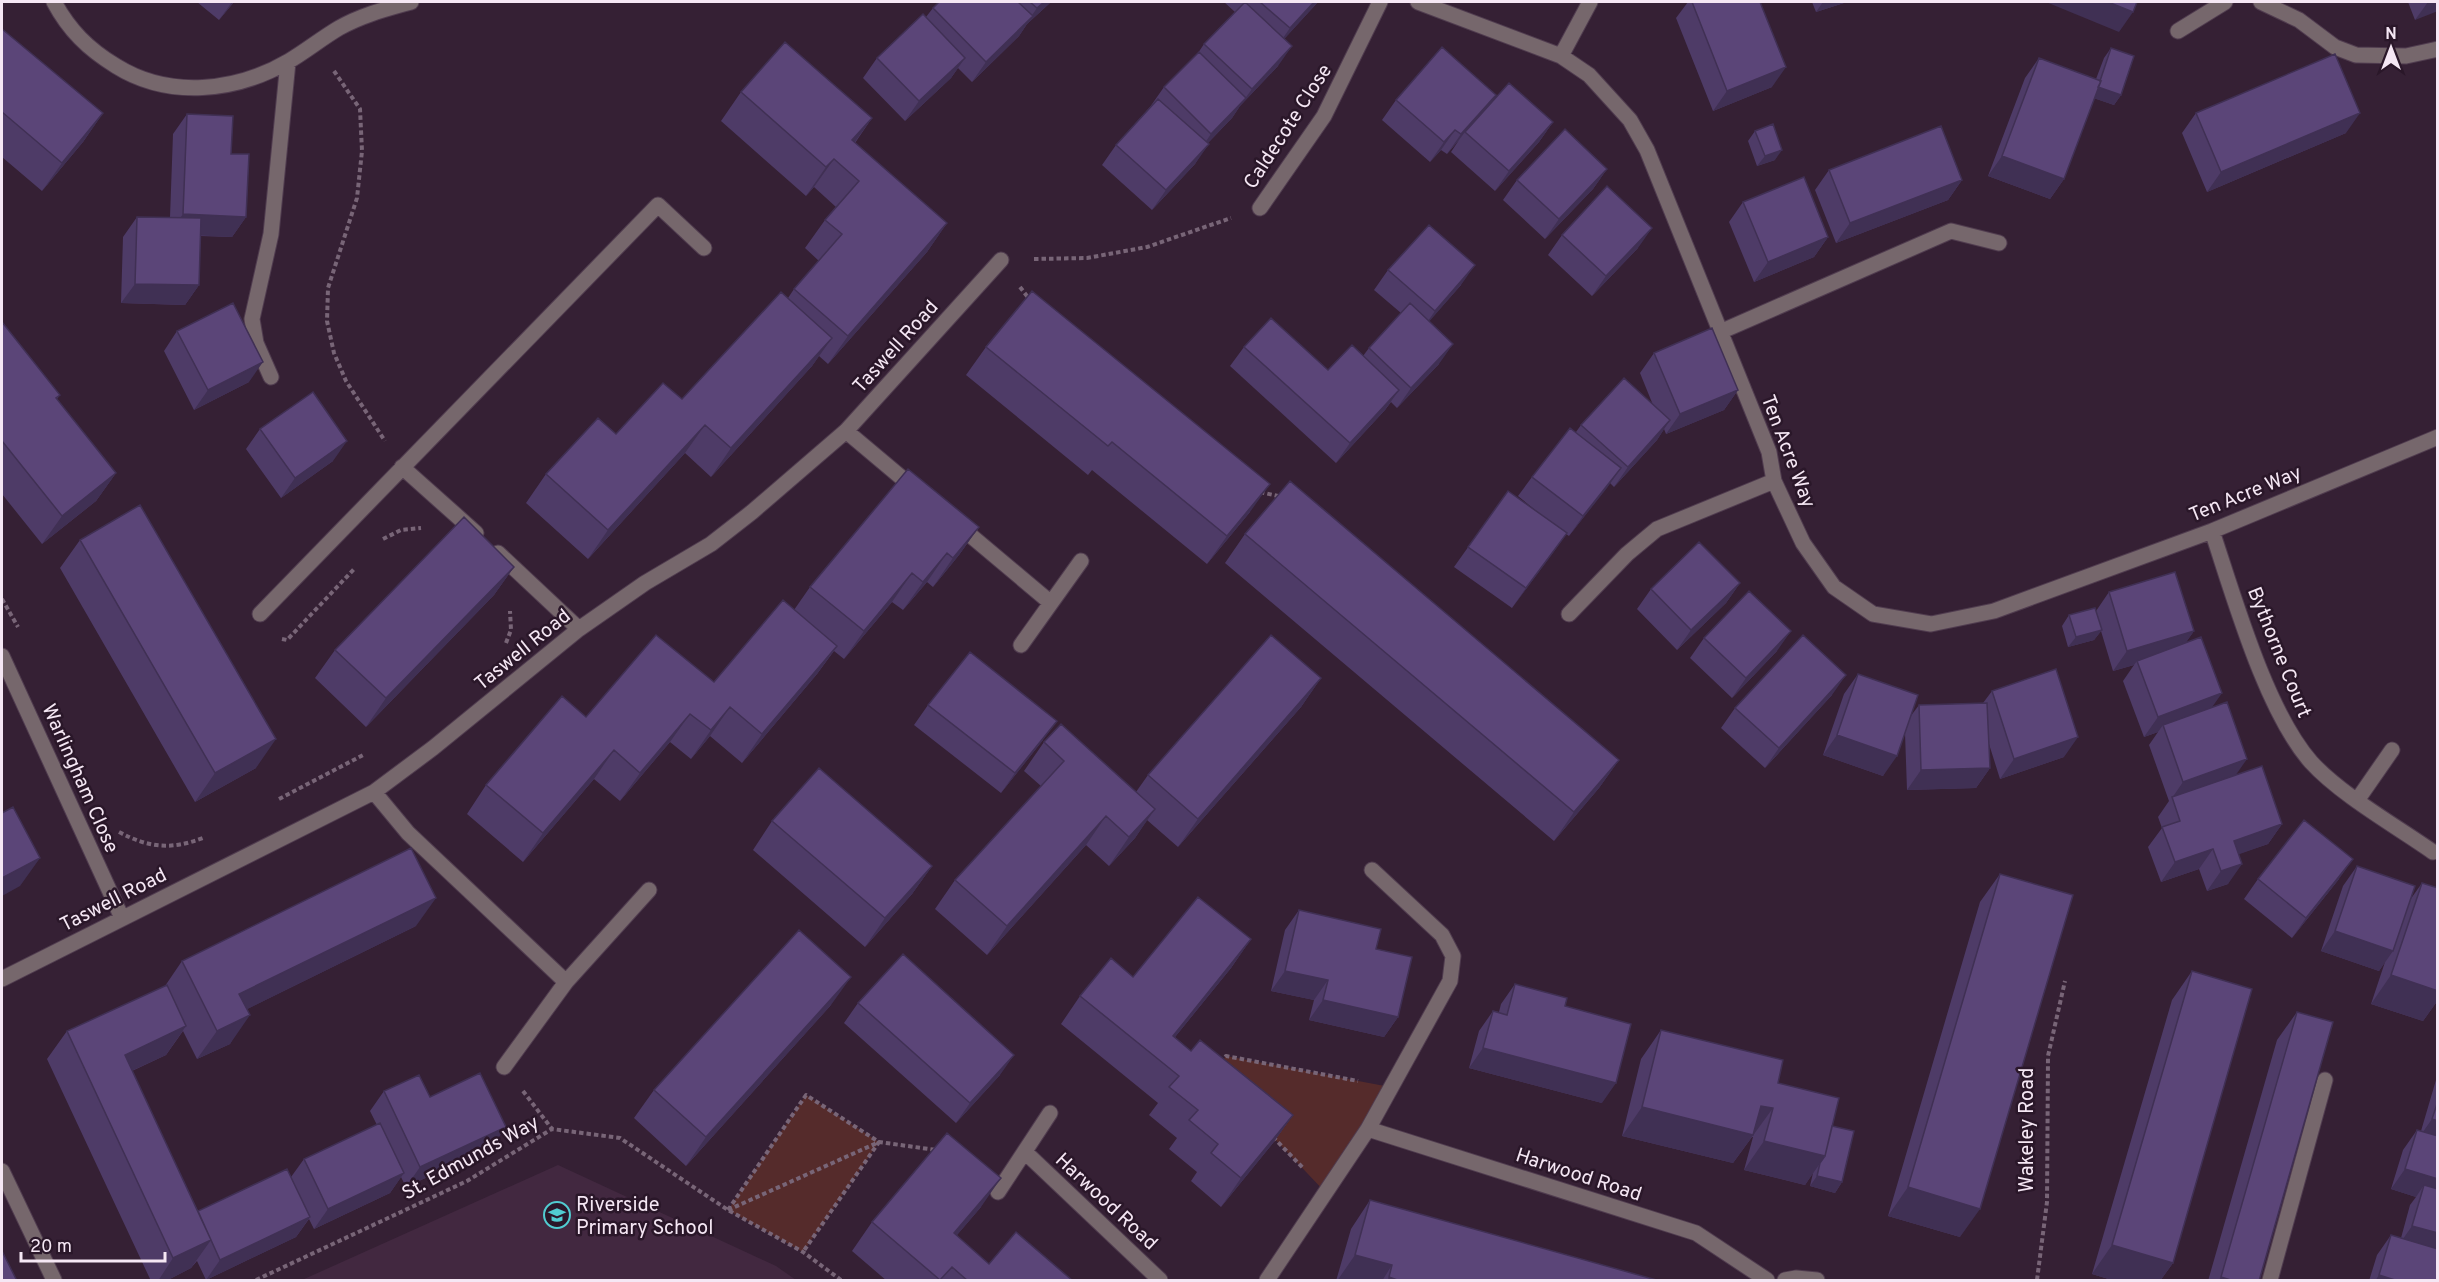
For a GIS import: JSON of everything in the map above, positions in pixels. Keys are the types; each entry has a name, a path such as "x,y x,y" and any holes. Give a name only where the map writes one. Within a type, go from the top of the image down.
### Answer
{"street":[{"path":"54,2 77,38 134,77 157,83 207,89 229,85 288,62 361,17 411,2"},
{"name":"Caldecote Close","path":"1260,208 1324,116 1380,2"},
{"name":"Ten Acre Way","path":"1418,2 1561,56 1589,75 1630,120 1647,150 1769,452 1774,481 1803,543 1834,587 1873,615 1931,624 1963,619 1994,610 2212,531 2438,437"},
{"path":"1561,56 1590,2"},
{"path":"2178,31 2225,2"},
{"path":"2261,2 2300,20 2335,47 2356,55 2406,56 2438,49"},
{"path":"271,377 256,343 252,319 271,234 288,62"},
{"path":"260,615 658,205 704,248"},
{"path":"1720,332 1950,231 1999,243"},
{"name":"Taswell Road","path":"2,979 374,792 433,748 579,629 645,583 711,544 846,431 1001,260"},
{"path":"846,431 926,498"},
{"path":"402,467 579,629"},
{"path":"1569,614 1627,554 1657,529 1774,481"},
{"path":"944,513 1051,603"},
{"name":"Bythorne Court","path":"2212,531 2245,627 2289,732 2311,762 2358,800 2433,852"},
{"path":"1021,645 1082,561"},
{"name":"Warlingham Close","path":"2,656 122,918"},
{"path":"2358,800 2392,750"},
{"path":"374,792 408,833 566,982"},
{"path":"1267,1281 1368,1129 1450,981 1453,956 1442,935 1372,870"},
{"path":"504,1067 566,982 649,890"},
{"path":"2270,1281 2325,1080"},
{"path":"998,1192 1050,1113"},
{"name":"Harwood Road","path":"1368,1129 1696,1233 1767,1281"},
{"name":"Harwood Road","path":"1024,1152 1160,1281"},
{"path":"2,1171 54,1281"},
{"path":"1785,1281 1796,1278 1817,1281"}],"path":[{"path":"315,44 360,109 362,151 357,198 328,288 327,321 334,353 346,381 402,467"},
{"path":"1001,260 1088,258 1147,247 1260,208"},
{"path":"1001,260 1035,308"},
{"path":"1250,489 1287,499"},
{"path":"382,540 401,530 425,528"},
{"path":"260,615 281,638 287,640 358,565"},
{"path":"2,599 23,637"},
{"path":"503,646 512,630 509,601"},
{"path":"270,804 370,751"},
{"path":"116,829 137,841 159,847 183,846 208,836"},
{"name":"Wakeley Road","path":"2037,1281 2047,1202 2046,1072 2050,1040 2065,981"},
{"path":"1219,1065 1226,1056 1390,1087"},
{"path":"504,1067 552,1129"},
{"path":"728,1210 806,1095 879,1142 947,1152"},
{"name":"St. Edmunds Way","path":"256,1281 466,1181 552,1129 620,1138 728,1210 803,1252 841,1281"},
{"path":"1269,1133 1326,1193"},
{"path":"728,1210 879,1142"},
{"path":"803,1252 879,1142"}],"shaded area":[{"path":"1226,1056 1390,1087 1326,1193 1213,1074"},
{"path":"806,1095 879,1142 803,1252 728,1210"},
{"name":"Riverside Primary School","path":"558,1165 776,1266 796,1280 302,1280"}],"building":[{"path":"939,2 1018,2 1033,16 986,62 933,8"},
{"path":"1030,2 1044,2 1037,8"},
{"path":"1245,2 1292,46 1252,89 1204,44"},
{"path":"1260,2 1314,2 1290,28"},
{"path":"1692,2 1760,2 1786,67 1727,91"},
{"path":"2108,2 2137,2 2133,12"},
{"path":"923,14 965,58 919,101 877,58"},
{"path":"2,29 103,113 62,163 2,112"},
{"path":"785,42 872,118 852,140 947,223 848,336 794,289 842,234 825,220 859,181 834,159 826,167 741,92"},
{"path":"1442,47 1496,95 1461,134 1455,130 1444,142 1396,100"},
{"path":"2111,48 2134,56 2121,95 2098,87"},
{"path":"1199,52 1246,98 1211,134 1164,87"},
{"path":"2335,54 2360,113 2221,172 2196,113"},
{"path":"2039,58 2101,81 2064,179 2002,156"},
{"path":"1509,83 1553,122 1509,171 1465,132"},
{"path":"1158,99 1209,144 1166,190 1116,145"},
{"path":"187,114 233,116 231,154 249,154 246,217 183,214"},
{"path":"1773,124 1782,150 1765,156 1755,131"},
{"path":"1941,126 1962,180 1850,223 1829,170"},
{"path":"1565,129 1607,169 1559,219 1517,180"},
{"path":"1804,177 1828,237 1768,262 1743,202"},
{"path":"1607,186 1652,228 1606,276 1562,235"},
{"path":"137,217 201,218 199,285 135,284"},
{"path":"1429,225 1475,265 1435,311 1388,270"},
{"path":"1032,291 1270,484 1227,536 1112,442 1108,446 986,347"},
{"path":"781,292 832,338 731,448 705,425 608,530 546,474 598,418 616,434 663,383 682,399"},
{"path":"233,303 263,362 208,390 177,331"},
{"path":"1410,303 1453,344 1411,388 1369,348"},
{"path":"1271,318 1328,370 1352,345 1399,390 1350,443 1244,347"},
{"path":"2,322 60,395 56,398 116,473 62,516 2,441"},
{"path":"1712,328 1738,390 1680,414 1654,353"},
{"path":"1624,378 1670,420 1628,467 1581,425"},
{"path":"313,392 347,441 295,478 260,429"},
{"path":"1570,428 1621,468 1583,516 1532,477"},
{"path":"908,469 979,527 953,558 947,553 923,582 912,573 864,631 810,587"},
{"path":"1290,481 1619,760 1574,812 1245,534"},
{"path":"1508,491 1567,533 1526,588 1468,547"},
{"path":"140,505 276,739 215,773 80,540"},
{"path":"464,517 514,567 386,698 335,650"},
{"path":"1699,542 1740,583 1691,630 1651,589"},
{"path":"2175,572 2194,631 2127,651 2109,592"},
{"path":"1749,591 1791,631 1746,678 1704,638"},
{"path":"783,600 837,646 762,734 730,707 711,730 690,714 640,773 614,750 543,833 486,785 562,696 586,717 656,635 714,682"},
{"path":"2095,608 2102,630 2076,637 2069,615"},
{"path":"1271,635 1321,678 1198,819 1148,775"},
{"path":"1803,635 1846,675 1779,748 1735,708"},
{"path":"2201,637 2222,693 2158,717 2137,661"},
{"path":"970,652 1057,721 1015,773 928,705"},
{"path":"2056,669 2078,737 2014,759 1992,691"},
{"path":"1858,674 1918,695 1897,756 1837,735"},
{"path":"2227,702 2247,759 2183,782 2163,725"},
{"path":"1987,703 1990,768 1921,770 1919,705"},
{"path":"1061,724 1155,809 1129,837 1106,816 1007,926 955,880 1064,761 1044,742"},
{"path":"2262,766 2282,824 2234,841 2242,864 2221,871 2213,849 2175,862 2162,827 2180,821 2172,797"},
{"path":"819,768 932,866 885,918 772,821"},
{"path":"13,807 40,858 2,878 2,813"},
{"path":"2304,820 2353,859 2306,918 2258,879"},
{"path":"411,848 436,898 239,994 250,1015 217,1031 182,961"},
{"path":"2357,866 2415,886 2393,951 2335,931"},
{"path":"2000,874 2073,895 1980,1209 1908,1187"},
{"path":"2422,883 2438,888 2438,991 2391,975"},
{"path":"1198,897 1251,939 1173,1036 1191,1051 1200,1040 1293,1115 1241,1178 1211,1153 1218,1144 1189,1120 1198,1110 1169,1087 1179,1076 1080,996 1111,958 1133,977"},
{"path":"1299,910 1381,929 1376,949 1412,957 1398,1017 1323,1000 1328,980 1285,971"},
{"path":"799,930 851,977 706,1137 654,1090"},
{"path":"903,954 1014,1055 970,1103 858,1003"},
{"path":"2192,971 2252,989 2173,1263 2112,1245"},
{"path":"1515,984 1567,998 1565,1006 1631,1024 1616,1083 1483,1048 1493,1011 1507,1015"},
{"path":"167,985 186,1026 125,1055 211,1240 173,1258 67,1031"},
{"path":"2297,1012 2333,1022 2259,1281 2234,1281 2221,1277"},
{"path":"1661,1030 1783,1060 1778,1083 1839,1098 1825,1156 1764,1141 1773,1108 1761,1106 1753,1135 1642,1107"},
{"path":"480,1073 506,1127 420,1167 384,1091 419,1075 430,1097"},
{"path":"2438,1101 2438,1121 2432,1119"},
{"path":"380,1123 404,1173 328,1209 304,1159"},
{"path":"1832,1126 1854,1131 1842,1182 1817,1176 1820,1163 1825,1156"},
{"path":"2417,1130 2438,1136 2438,1179 2405,1169"},
{"path":"947,1133 1001,1178 954,1233 989,1264 1016,1232 1073,1281 968,1281 952,1267 940,1280 872,1222"},
{"path":"287,1169 310,1217 220,1260 198,1211"},
{"path":"2424,1185 2438,1189 2438,1233 2412,1226"},
{"path":"1370,1200 1660,1281 1400,1281 1389,1277 1392,1265 1355,1255"},
{"path":"2391,1235 2438,1249 2438,1281 2398,1281 2379,1275"},
{"path":"2,1251 17,1281 2,1281"}],"place":[{"name":"Riverside Primary School","path":"557,1215"}]}
